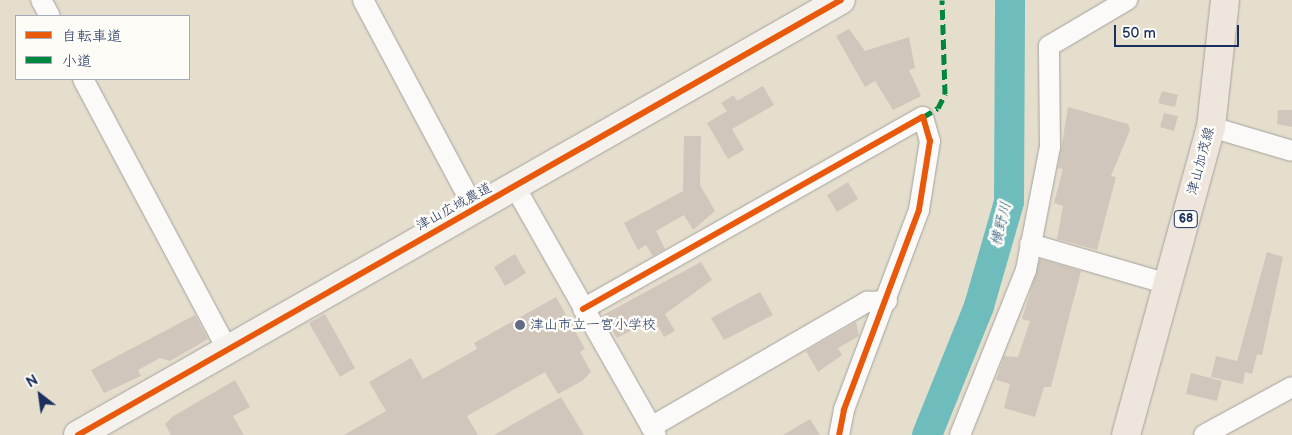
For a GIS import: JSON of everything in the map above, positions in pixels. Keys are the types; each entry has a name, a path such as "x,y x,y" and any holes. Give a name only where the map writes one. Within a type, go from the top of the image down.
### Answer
{"main road":[{"name":"津山加茂線","path":"1126,435 1211,127 1225,0"}],"street":[{"path":"41,0 49,15"},
{"path":"363,0 475,210"},
{"name":"津山広域農道","path":"79,435 841,0"},
{"path":"960,435 1004,335 1030,244 1050,147 1049,46 1127,0"},
{"path":"84,80 227,349"},
{"path":"584,309 923,117 930,141 919,210 887,301 844,410 839,435"},
{"path":"1211,127 1292,151"},
{"path":"515,187 653,431 867,302 887,301"},
{"path":"1030,244 1168,284"},
{"path":"1204,435 1292,387"}],"building":[{"path":"849,29 865,51 909,37 915,68 909,70 921,96 893,110 875,81 865,87 836,36"},
{"path":"763,86 774,105 732,129 744,150 728,159 707,123 727,111 721,103 734,95 737,101"},
{"path":"1162,91 1178,95 1175,107 1158,103"},
{"path":"1068,107 1128,124 1130,130 1111,176 1116,177 1097,250 1057,239 1063,206 1054,203 1063,169 1058,168"},
{"path":"1278,110 1292,110 1292,127 1277,124"},
{"path":"1164,113 1178,116 1174,131 1160,127"},
{"path":"684,136 701,136 700,185 715,211 693,230 684,215 656,231 665,249 653,256 646,245 638,250 624,223 683,191"},
{"path":"848,182 858,199 837,212 827,195"},
{"path":"1267,252 1283,257 1262,355 1257,354 1252,374 1245,372 1243,384 1211,377 1216,356 1237,361"},
{"path":"515,254 526,273 505,286 494,267"},
{"path":"1040,259 1081,271 1051,387 1044,387 1035,417 1004,408 1010,384 996,380 1004,356 1018,357 1030,321 1022,319"},
{"path":"701,262 712,280 665,314 675,331 664,337 655,321 647,322 617,338 603,315"},
{"path":"760,292 773,315 724,340 711,318"},
{"path":"556,297 585,349 580,352 591,372 582,381 558,394 545,372 467,416 478,435 344,435 386,411 369,382 411,358 423,379 477,349 474,343"},
{"path":"325,314 355,368 340,377 309,323"},
{"path":"195,315 208,339 170,361 160,358 138,370 141,376 104,393 91,370"},
{"path":"856,322 859,336 838,348 842,355 818,372 806,351"},
{"path":"1191,373 1222,381 1217,401 1186,394"},
{"path":"235,380 250,407 233,416 244,435 171,435 165,424 172,417"},
{"path":"561,397 584,435 494,435"},
{"path":"810,419 820,435 783,435"}],"waterway":[{"name":"横野川","path":"927,435 979,306 1009,202 1010,0"}],"marked path":[{"path":"923,117 938,108 945,94 942,0"}],"cycle path":[{"path":"78,435 841,0"},
{"path":"583,309 923,117 930,141 919,210 844,410 839,435"}],"place":[{"name":"津山市立一宮小学校","path":"520,325"}]}
